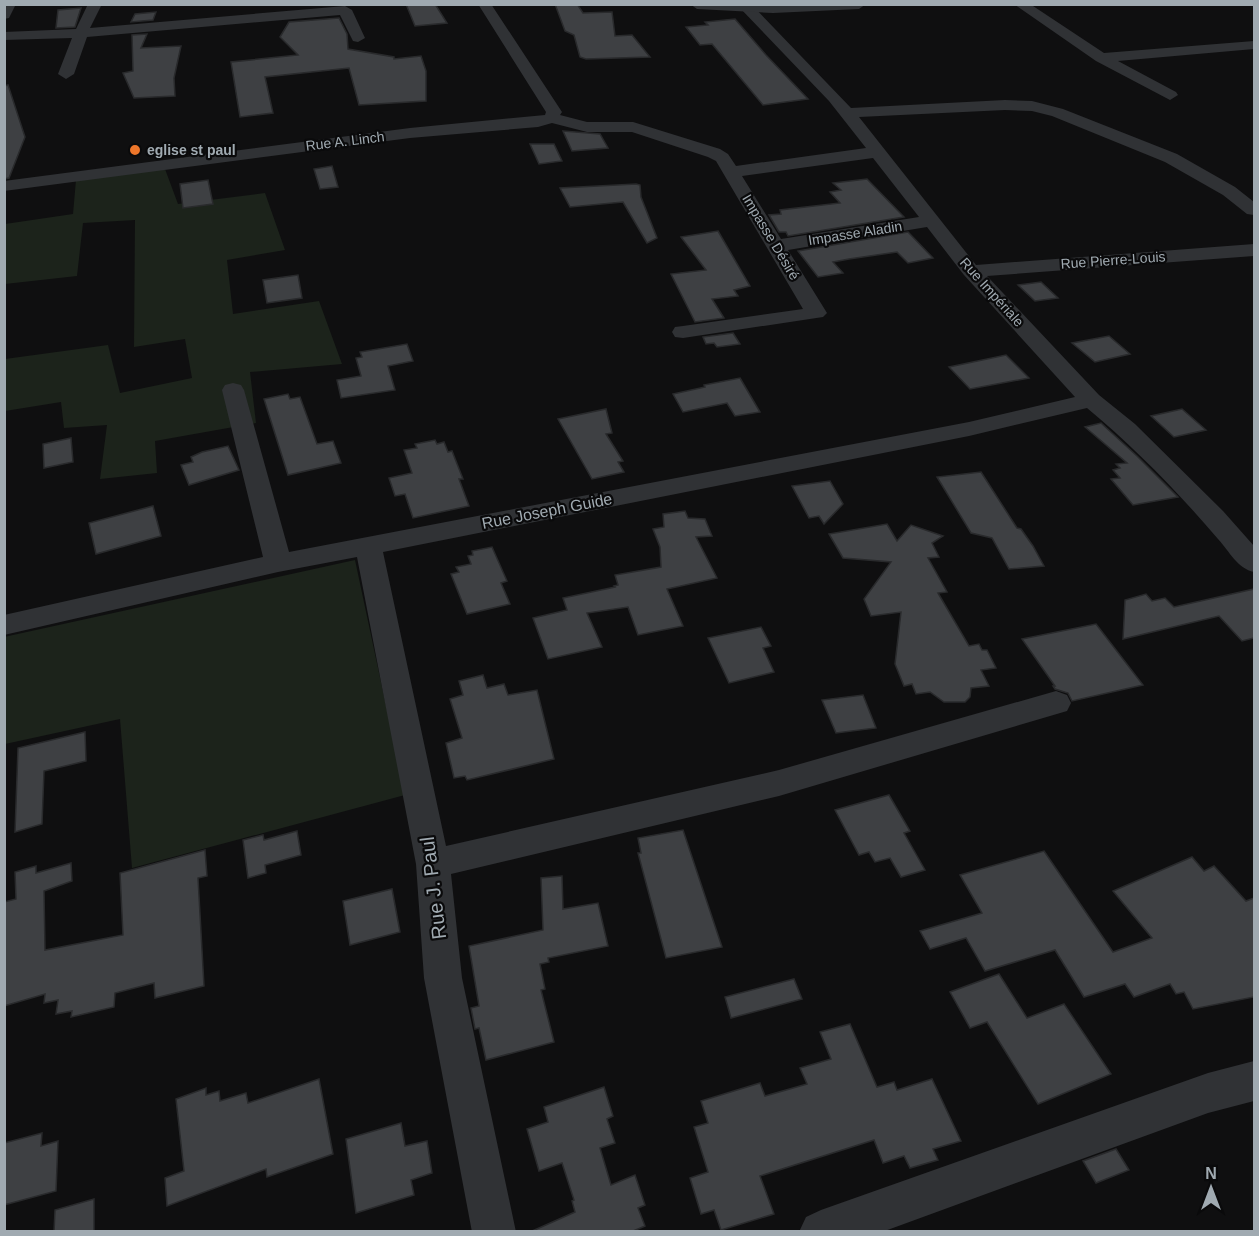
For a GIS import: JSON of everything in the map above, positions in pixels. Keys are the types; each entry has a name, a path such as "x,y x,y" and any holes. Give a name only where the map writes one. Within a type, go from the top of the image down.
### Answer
{"street":[{"path":"4,15 9,4"},
{"path":"66,74 81,33 96,4"},
{"path":"484,4 554,112 550,118 586,127 633,127 714,153 722,158 731,172"},
{"path":"697,4 746,7 859,4"},
{"path":"1020,4 1101,58 1170,95"},
{"name":"Rue Impériale","path":"746,7 835,98 971,271 1091,400 1127,429 1214,517 1254,563"},
{"path":"4,36 81,33 345,10 358,38"},
{"path":"1101,58 1254,45"},
{"path":"847,113 1005,105 1032,106 1057,112 1172,158 1229,191 1254,210"},
{"name":"Rue A. Linch","path":"4,186 410,133 538,122 550,118"},
{"name":"Impasse Désiré","path":"683,332 815,315 777,246 731,172 877,152"},
{"name":"Impasse Aladin","path":"777,246 932,221"},
{"name":"Rue Pierre-Louis","path":"971,271 1254,250"},
{"path":"233,390 278,562"},
{"name":"Rue Joseph Guide","path":"4,625 278,562 969,429 1091,400"},
{"name":"Rue J. Paul","path":"368,545 433,864 443,978 494,1232"},
{"path":"433,864 779,783 1056,703"},
{"path":"821,1232 1208,1093 1254,1081"}],"shaded area":[{"path":"165,169 178,204 265,193 285,250 227,260 233,314 319,301 342,364 250,372 256,423 155,441 157,473 100,479 107,425 64,428 61,402 5,411 5,359 108,345 120,393 192,378 185,339 134,347 135,220 83,223 77,276 5,284 5,224 73,214 76,180"},
{"path":"355,560 405,795 132,868 120,719 5,744 4,637"}],"building":[{"path":"406,4 435,4 447,23 415,26"},
{"path":"555,4 577,4 583,13 612,12 615,36 632,35 650,57 586,59 580,57 574,35 565,31"},
{"path":"81,8 75,27 56,28 58,10"},
{"path":"156,12 153,20 131,22 135,14"},
{"path":"339,18 347,34 348,49 394,57 394,59 421,56 426,71 426,101 359,105 349,68 265,77 273,113 240,117 231,62 298,55 280,37 289,22"},
{"path":"735,19 808,99 763,105 712,44 700,45 686,27 708,25 705,22"},
{"path":"147,34 141,48 181,46 174,78 175,96 134,98 123,73 133,71 132,35"},
{"path":"8,85 25,137 9,178 4,179 4,86"},
{"path":"563,131 600,134 608,148 572,151"},
{"path":"530,144 554,144 562,161 539,164"},
{"path":"332,166 338,187 320,189 314,169"},
{"path":"867,179 904,217 788,236 786,232 779,232 769,215 781,214 780,210 840,203 830,192 841,190 833,183"},
{"path":"208,180 213,204 183,208 180,184"},
{"path":"640,185 641,197 657,238 647,243 623,202 570,207 560,188"},
{"path":"718,231 750,286 734,290 738,296 712,299 724,318 695,322 671,274 706,270 681,237"},
{"path":"908,232 933,258 908,263 897,252 849,259 833,262 843,273 818,277 798,251"},
{"path":"298,275 302,298 267,303 263,280"},
{"path":"1041,282 1058,298 1035,301 1018,285"},
{"path":"733,333 740,344 717,347 714,343 706,344 703,337"},
{"path":"1109,336 1130,354 1095,362 1072,343"},
{"path":"407,344 413,361 388,366 395,390 341,398 337,380 361,376 356,358 362,357 360,352"},
{"path":"1006,355 1029,378 970,389 949,367"},
{"path":"740,378 760,412 735,416 727,403 683,412 673,394 705,387 704,385"},
{"path":"288,394 290,399 300,397 317,444 333,441 341,463 288,475 264,399"},
{"path":"606,409 612,433 606,434 623,461 618,462 624,472 592,479 558,419"},
{"path":"1182,409 1206,430 1174,437 1151,416"},
{"path":"1101,423 1178,497 1133,505 1111,479 1120,478 1113,470 1120,468 1116,464 1127,463 1085,427"},
{"path":"71,438 73,462 44,468 43,444"},
{"path":"435,440 437,444 444,442 448,452 452,451 463,479 459,479 469,506 413,518 405,494 395,496 389,478 412,473 404,450 417,448 415,444"},
{"path":"228,446 239,470 189,485 181,465 193,462 191,457 202,452"},
{"path":"981,472 1017,528 1021,529 1033,546 1044,566 1009,569 992,538 971,533 937,477"},
{"path":"830,481 843,504 824,524 819,516 809,518 792,486"},
{"path":"153,506 161,536 96,554 89,523"},
{"path":"685,511 688,518 705,519 712,536 696,537 717,578 667,589 683,626 638,635 628,607 587,613 602,647 548,659 533,618 567,610 563,598 615,587 618,585 615,575 661,567 660,547 653,529 664,527 663,514"},
{"path":"887,524 897,541 911,525 943,536 932,543 939,557 928,558 947,592 938,593 969,646 979,644 982,650 987,650 996,668 981,670 989,686 971,688 970,697 965,702 944,702 930,692 916,694 912,684 904,686 895,664 901,612 871,616 864,599 891,562 843,558 829,534"},
{"path":"492,547 507,581 501,583 510,604 467,614 451,574 459,572 456,567 471,564 468,556 473,555 472,551"},
{"path":"1254,589 1254,638 1242,641 1219,616 1123,639 1125,600 1146,594 1152,601 1165,598 1174,607"},
{"path":"1096,624 1143,685 1072,701 1068,693 1055,689 1022,639"},
{"path":"761,627 771,646 763,648 774,672 729,683 708,638"},
{"path":"483,675 487,688 504,684 508,695 537,690 554,759 467,780 465,776 454,778 446,743 462,738 450,699 463,695 459,681"},
{"path":"863,695 876,728 836,733 822,700"},
{"path":"85,732 86,761 44,771 42,824 15,832 18,748"},
{"path":"889,795 910,831 904,833 925,870 901,877 890,858 875,862 869,852 859,855 835,810"},
{"path":"683,830 722,947 666,958 638,853 641,853 638,838"},
{"path":"297,831 301,855 265,865 266,873 248,878 243,840 263,835 264,840"},
{"path":"205,850 207,876 198,878 204,986 155,998 154,983 115,993 114,1007 71,1017 72,1011 56,1014 58,1000 44,1003 45,994 4,1006 4,902 16,899 15,872 36,866 36,873 71,863 72,881 44,891 45,950 123,935 120,873"},
{"path":"1044,851 1113,952 1152,938 1113,891 1192,857 1204,871 1214,866 1246,901 1254,898 1254,997 1193,1009 1184,992 1176,994 1170,984 1134,997 1125,984 1084,997 1055,950 985,971 966,938 930,949 920,931 982,913 960,875"},
{"path":"562,876 563,909 598,903 608,946 548,958 549,962 540,964 545,989 541,990 554,1042 486,1060 479,1028 475,1029 471,1008 479,1006 469,946 543,930 541,878"},
{"path":"392,889 400,932 350,945 343,901"},
{"path":"999,974 1027,1018 1064,1004 1111,1074 1038,1104 987,1022 970,1028 950,992"},
{"path":"794,979 802,999 731,1018 725,997"},
{"path":"850,1024 877,1087 894,1082 897,1090 932,1079 961,1141 933,1149 938,1160 910,1168 904,1156 883,1163 874,1140 760,1176 774,1214 721,1230 714,1210 701,1214 690,1178 708,1172 694,1127 708,1123 701,1101 760,1083 765,1096 807,1084 800,1068 831,1059 820,1032"},
{"path":"319,1079 333,1154 267,1177 266,1169 167,1206 165,1178 184,1171 176,1099 206,1088 206,1095 219,1091 220,1101 246,1093 248,1103"},
{"path":"604,1087 613,1116 607,1119 615,1143 600,1148 611,1185 635,1175 645,1205 638,1208 645,1226 631,1232 530,1232 575,1212 572,1201 574,1200 562,1163 539,1171 527,1129 548,1122 544,1107"},
{"path":"401,1123 405,1146 427,1141 432,1173 411,1180 414,1195 356,1213 346,1139"},
{"path":"42,1133 41,1146 58,1141 56,1191 4,1205 4,1143"},
{"path":"1116,1149 1129,1170 1096,1183 1083,1161"},
{"path":"94,1199 94,1232 54,1232 55,1210"}],"place":[{"name":"eglise st paul","path":"135,150"}]}
